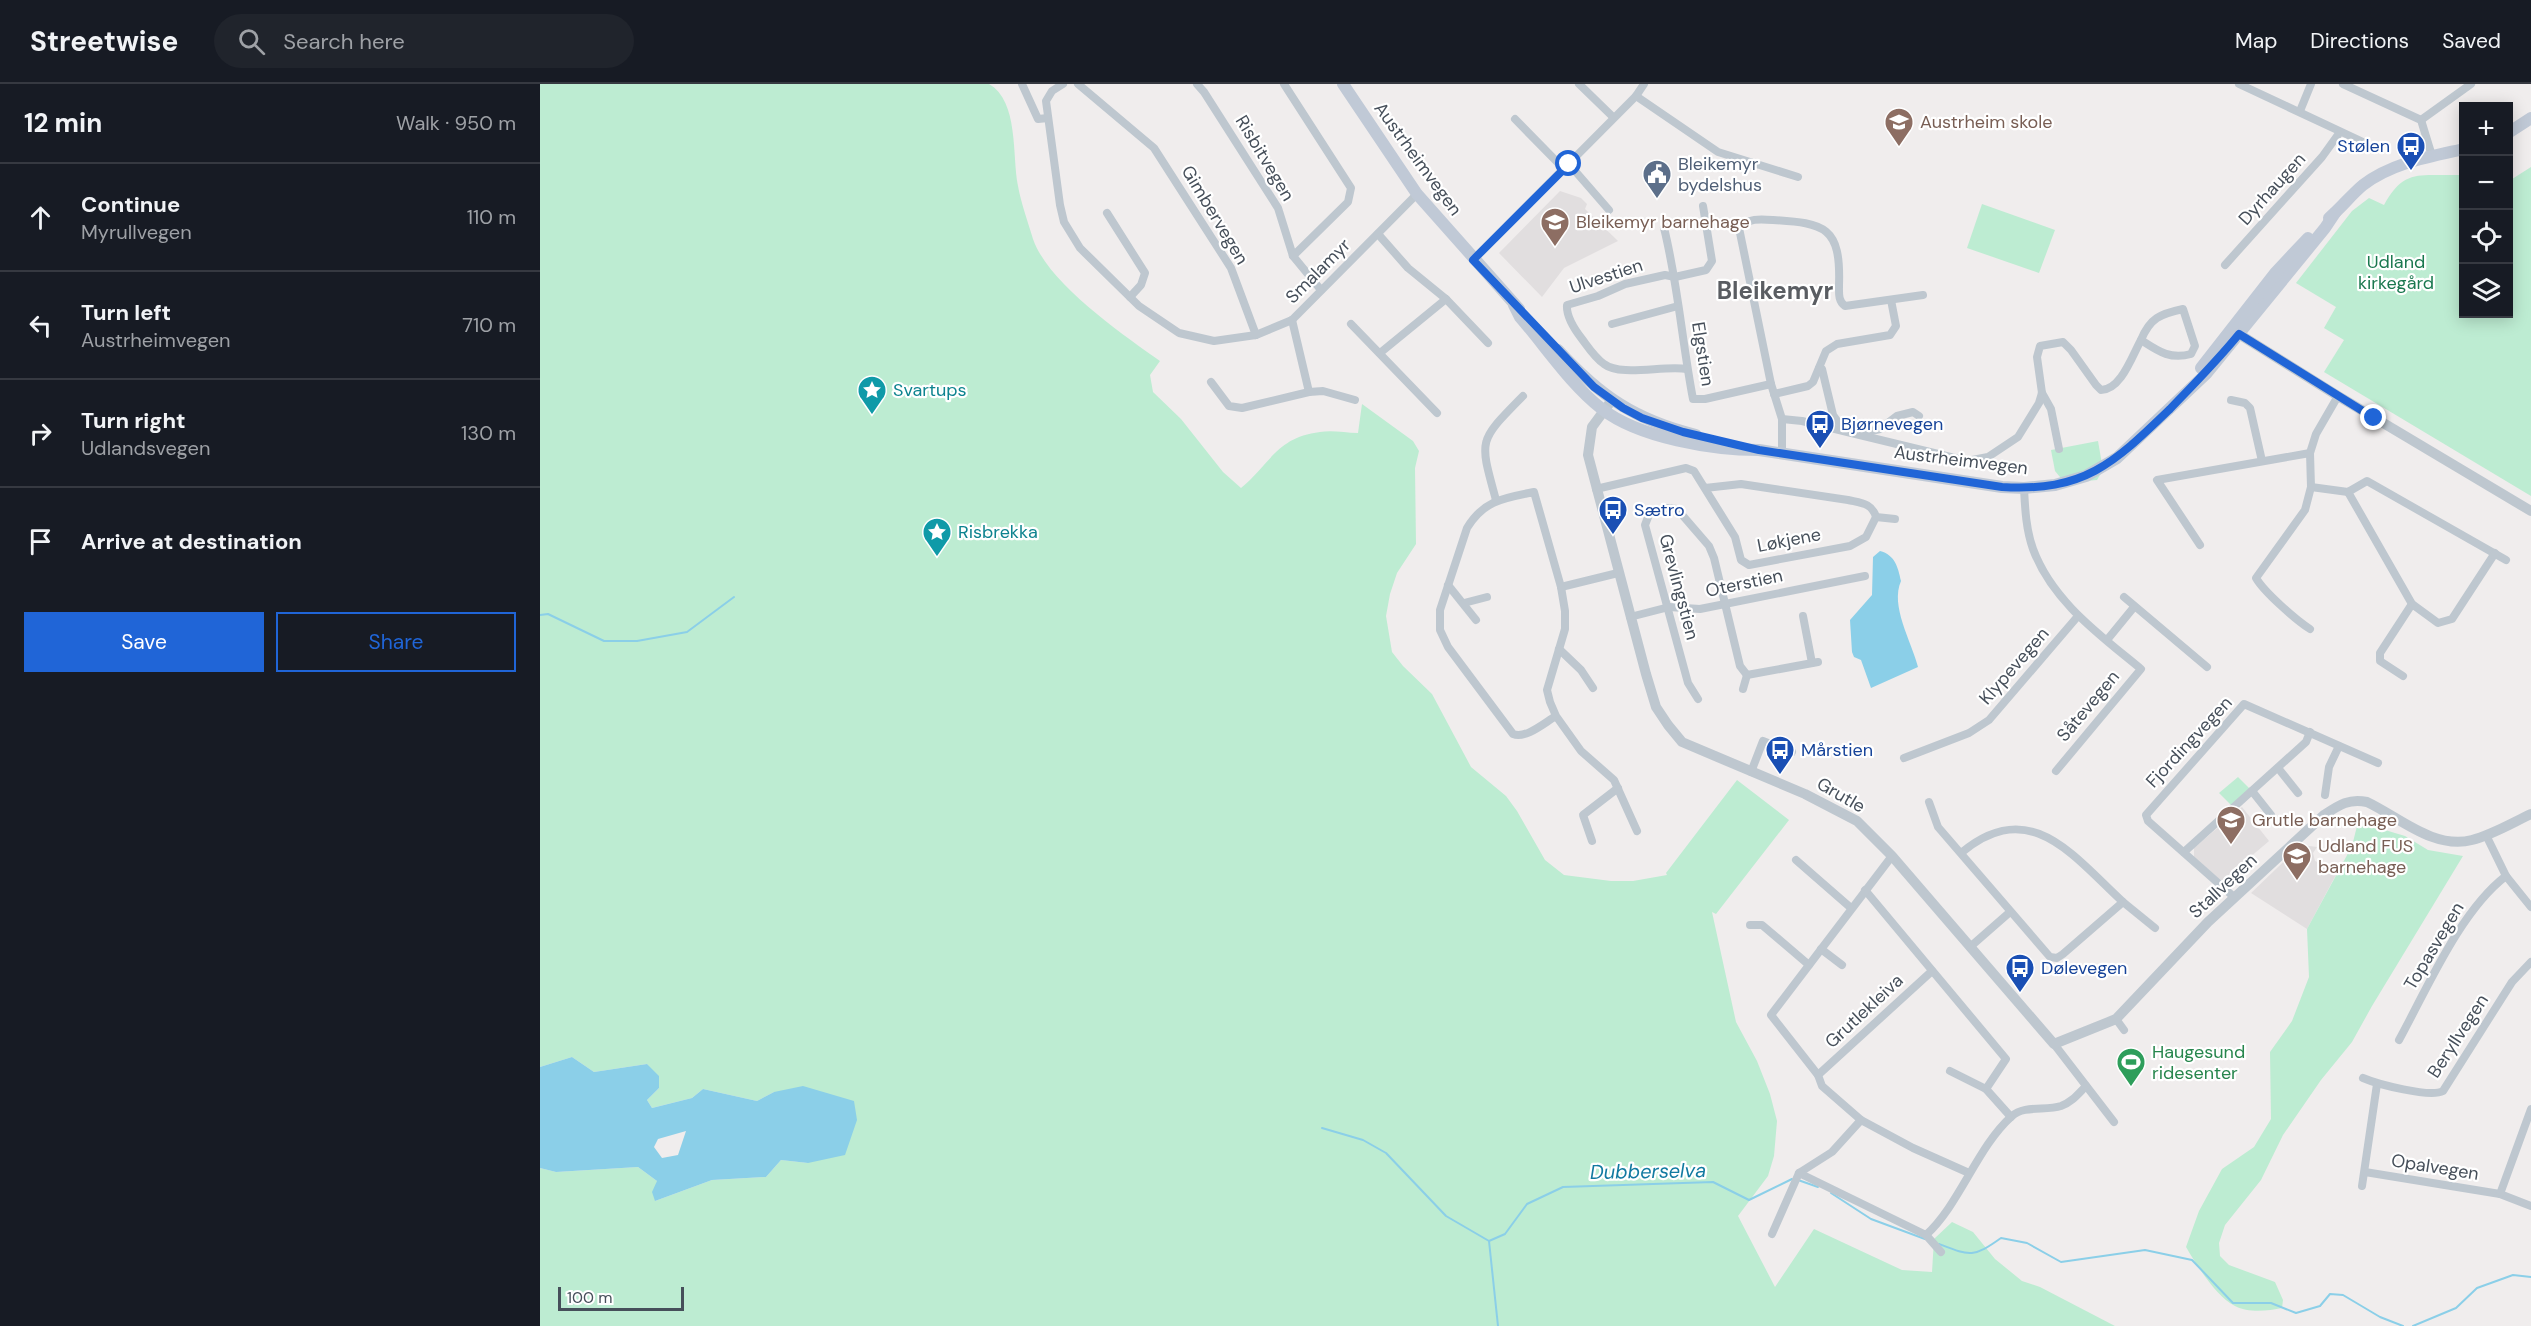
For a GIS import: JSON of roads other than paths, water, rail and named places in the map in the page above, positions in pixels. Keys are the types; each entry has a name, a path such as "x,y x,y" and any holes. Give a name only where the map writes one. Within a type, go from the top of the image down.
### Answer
{"main road":[{"name":"Austrheimvegen","path":"1343,84 1416,195 1514,305 1520,317 1578,387 1607,405 1626,423 1664,436 1743,450 1782,453 2002,487 2024,488 2055,485 2102,469 2130,448 2206,374 2276,272 2320,225 2372,179 2406,163 2459,150"},
{"path":"2513,130 2531,118"}],"street":[{"path":"1022,84 1038,119 1048,118 1046,101 1048,95 1063,84"},
{"name":"Gimbervegen","path":"1078,84 1154,148 1231,268 1256,335"},
{"name":"Risbitvegen","path":"1197,84 1278,208 1293,256 1321,290"},
{"path":"1284,84 1351,188 1348,202 1293,256"},
{"path":"1579,84 1613,117"},
{"path":"1473,260 1636,96 1644,84"},
{"path":"2239,84 2363,142"},
{"path":"2300,111 2312,84"},
{"path":"2343,84 2421,120 2432,156"},
{"path":"2421,120 2471,84"},
{"path":"1636,96 1718,152 1798,177"},
{"name":"Smalamyr","path":"1048,118 1064,222 1080,249 1139,306 1179,333 1214,341 1256,335 1292,320 1416,195"},
{"path":"1515,119 1609,210"},
{"name":"Dyrhaugen","path":"2225,265 2322,157 2340,132"},
{"name":"Ulvestien","path":"1687,369 1673,367 1616,370 1603,364 1589,348 1567,314 1567,305 1598,296 1625,284 1665,275 1675,277 1706,270 1711,265 1703,206"},
{"path":"1107,213 1146,273 1141,285 1130,297"},
{"path":"1782,453 1782,419 1771,384 1739,228 1744,222 1756,219 1806,222 1829,232 1834,241 1840,273 1841,303 1851,307 1923,294"},
{"name":"Elgstien","path":"1664,228 1675,277 1693,399 1705,399 1771,384"},
{"path":"1378,234 1408,268 1446,299 1488,343"},
{"path":"1380,353 1446,299"},
{"path":"1774,394 1808,386 1813,382 1826,351 1837,344 1890,335 1896,326 1891,300"},
{"name":"Elgstien","path":"1612,324 1678,306"},
{"path":"2060,449 2051,409 2042,393 2037,357 2040,346 2063,342 2096,385 2101,390 2107,390 2115,386 2147,326 2163,314 2183,309 2195,346 2190,354 2179,357 2167,356 2141,340"},
{"path":"1292,320 1309,392"},
{"path":"1351,324 1437,414"},
{"path":"2235,332 2531,511"},
{"path":"1819,368 1822,369 1833,415 1838,422 1871,431 1880,429 1897,416 1913,412 1919,416"},
{"path":"1211,382 1229,406 1242,408 1309,392 1323,391 1355,400"},
{"path":"1782,419 1967,461 1988,457 2018,437 2039,403 2042,393"},
{"path":"1496,500 1484,448 1490,432 1523,396"},
{"path":"2310,629 2300,623 2262,587 2256,578 2305,510 2311,488 2310,453 2316,434 2338,396"},
{"path":"2231,399 2245,403 2250,408 2262,461"},
{"name":"Grutle","path":"1607,405 1592,427 1588,455 1656,707 1668,725 1683,742 1805,794 1857,821 1892,855 2054,1044 2114,1122"},
{"path":"2200,544 2157,480 2310,453"},
{"name":"Løkjene","path":"1596,489 1686,468 1694,471 1735,537 1741,560 1749,565 1850,546 1866,537 1876,517"},
{"path":"2311,488 2348,492 2367,481 2506,560"},
{"path":"1705,488 1741,484 1848,500 1871,507 1876,517 1895,519"},
{"name":"Såtevegen","path":"2024,488 2033,548 2042,569 2078,616 2141,669 2056,771"},
{"path":"1556,716 1520,736 1508,730 1448,647 1440,630 1440,610 1467,528 1478,512 1496,500 1534,492 1561,587 1565,629 1547,690 1556,716 1581,752 1603,769 1618,788 1638,831"},
{"path":"2348,492 2412,604 2438,623 2452,619 2495,553"},
{"name":"Grevlingstien","path":"1698,699 1688,683 1645,525 1650,512 1667,508 1677,509 1709,546 1717,568 1740,666 1747,675"},
{"path":"1561,587 1618,573"},
{"name":"Oterstien","path":"1630,617 1668,607 1700,609 1865,576"},
{"path":"1448,585 1476,620"},
{"path":"1464,603 1487,597"},
{"path":"2124,597 2207,667"},
{"path":"2403,676 2380,661 2380,653 2412,604"},
{"name":"Såtevegen","path":"2107,640 2134,607"},
{"path":"1743,689 1747,675 1815,662 1803,616"},
{"name":"Klypevegen","path":"1904,758 1969,733 1989,720 2078,616"},
{"path":"1559,649 1581,670 1593,688"},
{"name":"Fjordingvegen","path":"2234,897 2148,821 2146,815 2244,704 2378,763"},
{"path":"2184,852 2306,742 2310,732"},
{"path":"1751,772 1763,741 1792,752"},
{"path":"2325,795 2329,767 2339,746"},
{"path":"2278,768 2298,793"},
{"path":"1592,841 1583,815 1618,788"},
{"path":"2252,791 2271,815"},
{"name":"Stallvegen","path":"2054,1044 2116,1019 2234,897 2324,815 2348,801 2367,801 2423,833 2444,841 2464,842 2486,835 2531,814"},
{"path":"1929,802 1938,827 2047,956 2053,958 2062,954 2123,902"},
{"path":"1961,854 1987,837 2005,830 2028,830 2041,833 2063,846 2123,902 2155,928"},
{"path":"2486,835 2506,876 2531,908"},
{"path":"1892,855 1771,1015 1818,1075 1822,1086 1861,1120 1913,1148 1969,1173"},
{"path":"1796,860 1851,908"},
{"name":"Topasvegen","path":"2399,1040 2462,927 2493,886 2506,876"},
{"path":"1865,890 2006,1059 1986,1089"},
{"path":"1970,947 2010,912"},
{"path":"1750,925 1762,925 1809,965"},
{"path":"1821,949 1842,965"},
{"name":"Beryllvegen","path":"2363,1078 2377,1084 2433,1093 2443,1091 2512,982 2531,962"},
{"name":"Grutlekleiva","path":"1818,1075 1932,971"},
{"path":"2116,1019 2124,1029"},
{"path":"1950,1071 1986,1089 2011,1117"},
{"path":"2362,1186 2377,1084"},
{"path":"1926,1235 1934,1228 1969,1173 2011,1117 2024,1111 2060,1106 2071,1101 2086,1086"},
{"name":"Opalvegen","path":"2500,1194 2531,1109"},
{"path":"1772,1234 1798,1173 1832,1152 1861,1120"},
{"name":"Opalvegen","path":"2365,1172 2500,1194 2531,1206"},
{"path":"1798,1173 1926,1235 1941,1252"}],"water":[{"path":"1880,551 1889,555 1899,571 1900,612 1918,667 1871,688 1861,660 1854,657 1852,652 1850,620 1872,595 1873,557"},
{"path":"572,1057 594,1072 647,1064 659,1076 659,1088 647,1100 652,1108 692,1098 703,1089 757,1101 774,1092 803,1086 854,1101 857,1120 845,1155 808,1163 781,1160 766,1177 712,1180 655,1201 652,1192 657,1181 638,1167 556,1172 540,1168 540,1067","holes":["686,1131 678,1155 662,1158 654,1147 658,1139"]}],"waterway":[{"path":"540,615 548,614 604,641 637,641 687,632 734,597"},
{"path":"1322,1128 1363,1140 1386,1153 1446,1216 1489,1241"},
{"name":"Dubberselva","path":"1489,1241 1505,1234 1527,1204 1563,1187 1713,1182 1749,1200 1792,1179"},
{"name":"Dubberselva","path":"1798,1180 1818,1187"},
{"name":"Dubberselva","path":"1831,1193 1871,1219 1925,1239"},
{"name":"Dubberselva","path":"1939,1244 1971,1253 1984,1249 2001,1238 2027,1243 2061,1262 2145,1250 2192,1260 2233,1303 2271,1303 2296,1313 2320,1306 2330,1294 2343,1295 2380,1317 2403,1326"},
{"path":"1489,1241 1498,1326"},
{"name":"Dubberselva","path":"2413,1326 2456,1308 2477,1288 2513,1275 2531,1277"}],"place":[{"name":"Austrheim skole","path":"1899,148"},
{"name":"Stølen","path":"2411,172"},
{"name":"Bleikemyr bydelshus","path":"1657,200"},
{"name":"Bleikemyr barnehage","path":"1555,248"},
{"name":"Svartups","path":"872,416"},
{"name":"Bjørnevegen","path":"1820,450"},
{"name":"Sætro","path":"1613,536"},
{"name":"Risbrekka","path":"937,558"},
{"name":"Mårstien","path":"1780,776"},
{"name":"Grutle barnehage","path":"2231,846"},
{"name":"Udland FUS barnehage","path":"2297,882"},
{"name":"Dølevegen","path":"2020,994"},
{"name":"Haugesund ridesenter","path":"2131,1088"}],"district":[{"name":"Bleikemyr","path":"1775,291"}],"park label":[{"name":"Udland kirkegård","path":"2396,272"}]}
